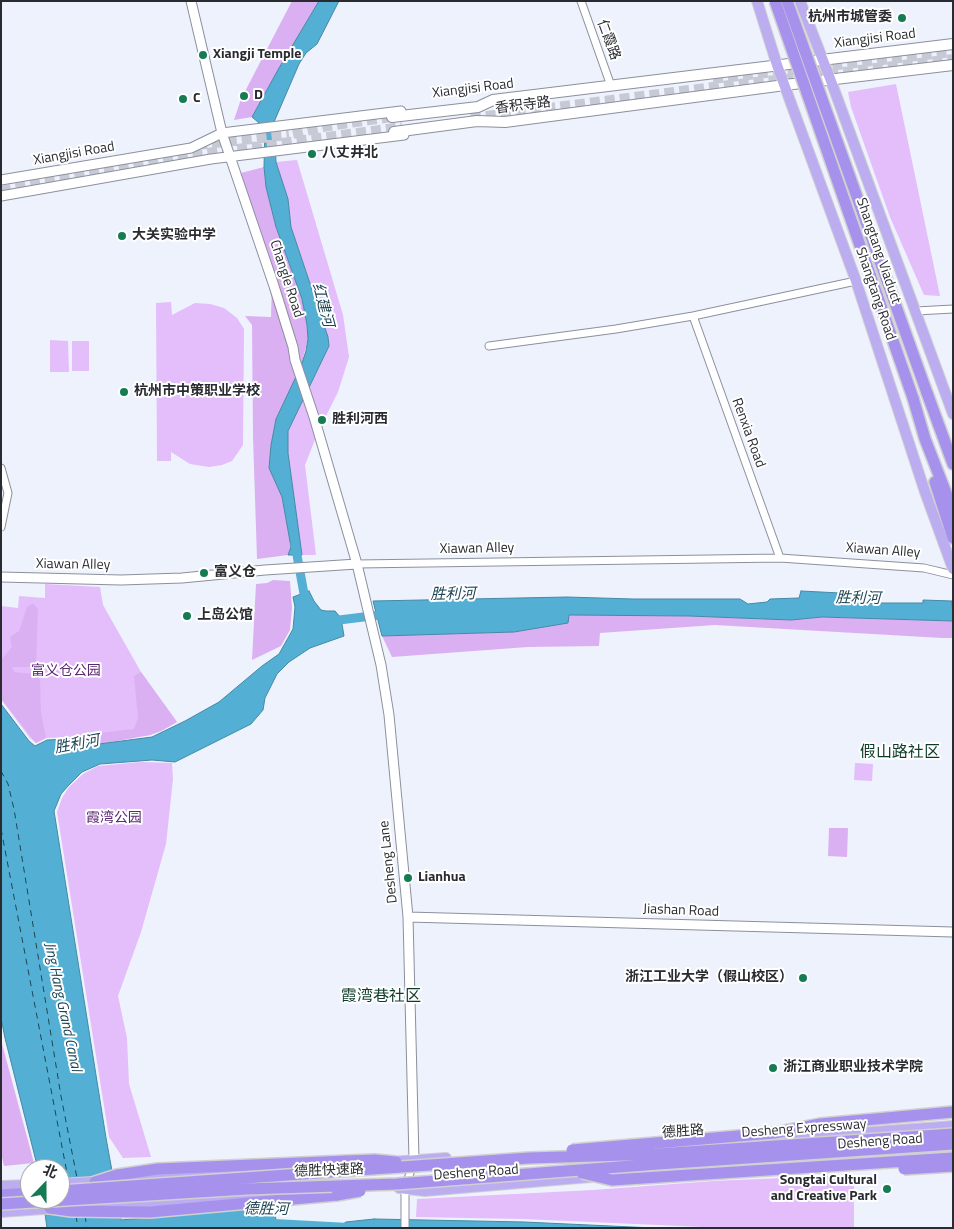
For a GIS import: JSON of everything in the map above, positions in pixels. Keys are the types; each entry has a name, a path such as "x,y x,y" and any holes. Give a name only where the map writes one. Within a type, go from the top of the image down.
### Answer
{"highway":[{"name":"Shangtang Viaduct","path":"775,1 926,439 953,511"},
{"name":"Shangtang Viaduct","path":"787,1 953,464"},
{"path":"926,439 938,495 953,538"},
{"path":"945,444 953,459"},
{"path":"774,1133 820,1124 953,1112"},
{"path":"529,1158 588,1148 953,1117"},
{"name":"Desheng Expressway","path":"529,1158 657,1154 953,1134"},
{"name":"Desheng Expressway","path":"568,1170 953,1144"},
{"name":"德胜快速路","path":"70,1190 529,1158"},
{"path":"568,1170 612,1180 953,1158"},
{"path":"95,1182 118,1175 158,1169 375,1160 430,1165"},
{"path":"760,1170 851,1172 953,1166"},
{"name":"德胜快速路","path":"1,1204 247,1189 401,1186 568,1170"},
{"path":"55,1209 71,1212 150,1212 337,1195 401,1186"},
{"path":"1,1195 20,1194"}],"main road":[{"name":"Shangtang Road","path":"757,1 777,65 856,281 925,492 953,569"},
{"path":"800,1 953,414"},
{"name":"Xiangjisi Road","path":"493,100 953,44"},
{"path":"785,85 953,65"},
{"name":"香积寺路","path":"505,122 785,85"},
{"path":"392,117 478,107 493,100"},
{"path":"394,132 477,121 505,122"},
{"name":"德胜路","path":"414,1160 599,1152 953,1126"},
{"name":"Desheng Road","path":"70,1207 401,1186 424,1191 620,1174 953,1151"},
{"name":"Desheng Road","path":"70,1183 350,1166 414,1160"},
{"path":"1,1186 20,1185"},
{"name":"Desheng Road","path":"1,1212 38,1209"}],"street":[{"name":"Changle Road","path":"191,1 222,134 274,286 357,564"},
{"name":"仁霞路","path":"581,1 611,86"},
{"name":"Xiangjisi Road","path":"1,180 191,148 222,134 493,100"},
{"name":"香积寺路","path":"264,152 505,122"},
{"name":"Xiangjisi Road","path":"1,196 264,152"},
{"path":"489,346 616,329 693,316 856,281"},
{"path":"916,310 953,309"},
{"name":"Renxia Road","path":"693,316 780,558"},
{"path":"1,468 8,493 1,527"},
{"name":"Xiawan Alley","path":"1,577 147,579 357,564 780,558 924,568 953,575"},
{"name":"Desheng Lane","path":"357,564 389,715 408,917 414,1160"},
{"name":"Jiashan Road","path":"408,917 953,932"},
{"path":"405,1228 401,1186 414,1160"}],"green space":[{"path":"896,84 940,296 924,295 890,217 851,107 848,92"},
{"path":"297,160 343,315 349,357 338,392 318,432 305,465 316,555 302,555 288,453 288,431 329,346 328,337 291,227 288,199 276,162"},
{"path":"171,302 172,315 195,303 210,304 224,308 237,318 244,329 243,445 232,461 222,465 209,467 190,464 171,452 171,461 157,461 156,303"},
{"path":"50,340 68,341 69,372 50,372"},
{"path":"72,341 89,341 89,371 72,371"},
{"name":"富义仓公园","path":"45,584 100,587 103,605 141,672 177,722 150,735 99,744 89,736 46,738 36,743 30,738 1,699 1,606 18,608 19,596 45,598"},
{"name":"霞湾公园","path":"141,762 172,763 173,779 166,844 141,932 118,996 127,1038 129,1084 151,1157 123,1158 109,1137 57,812 62,798 69,787 83,774 98,766"},
{"path":"855,763 873,764 872,781 854,780"},
{"path":"850,1175 854,1181 854,1228 725,1228 524,1219 416,1217 417,1199 593,1190 714,1181"}],"shaded area":[{"path":"292,1 319,1 252,117 234,120 241,99"},
{"path":"264,167 266,187 276,227 302,299 308,339 301,366 276,419 269,468 282,497 291,547 288,555 257,559 252,325 245,316 271,317 272,282 233,175"},
{"path":"273,580 290,581 292,608 290,630 281,646 252,660 256,584 267,583"},
{"path":"33,603 38,609 36,664 30,667 12,667 14,672 35,674 40,680 41,713 46,738 36,743 1,699 1,660 12,647 10,637 19,631 27,607"},
{"path":"569,615 689,616 791,620 822,617 953,621 953,638 715,625 600,633 599,646 528,647 392,657 382,636 514,632 567,623"},
{"path":"141,672 177,722 150,735 99,744 89,736 98,733 134,729 138,718 134,676"},
{"path":"829,828 848,828 847,857 828,856"},
{"path":"1,1040 33,1159 20,1159 20,1164 4,1166 1,1153"}],"water":[{"path":"319,1 339,1 317,44 306,53 299,64 274,122 276,162 288,199 291,227 328,337 329,346 288,431 288,453 302,555 288,555 291,547 282,497 269,468 276,419 306,351 308,339 307,325 302,299 276,227 266,187 264,167 265,128 252,117"},
{"name":"Jing Hang Grand Canal","path":"309,591 321,610 335,611 341,618 344,636 310,648 289,662 277,674 265,698 263,710 251,724 175,762 152,760 100,764 82,772 68,786 61,794 54,811 106,1138 121,1220 274,1206 277,1228 47,1228 44,1209 70,1209 70,1159 35,1159 1,1018 1,704 29,741 35,746 47,740 89,738 99,744 152,737 219,702 279,654 293,629 295,607 293,597"},
{"path":"801,591 840,593 842,600 846,603 923,603 923,600 952,601 953,621 822,617 791,620 689,616 569,615 568,623 514,632 382,636 373,601 567,597 740,599 748,604 767,602 770,599 799,598"},
{"path":"374,1219 524,1222 654,1228 337,1228 346,1222"}],"waterway":[{"name":"红建河","path":"295,544 306,605"},
{"name":"胜利河","path":"331,621 388,614"},
{"name":"德胜河","path":"265,1223 358,1228"}],"ferry route":[{"path":"1,771 8,784 14,809 61,1096 77,1178"},
{"path":"1,829 64,1159"},
{"path":"76,1216 78,1228"},
{"path":"85,1216 87,1228"}],"tunnel":[{"path":"713,79 953,52"},
{"path":"471,118 953,59"},
{"path":"293,134 328,126 392,117"},
{"path":"1,191 199,154 402,127"},
{"path":"197,145 289,135"}],"place":[{"name":"杭州市城管委","path":"902,18"},
{"name":"Xiangji Temple","path":"203,55"},
{"name":"D","path":"244,96"},
{"name":"C","path":"183,99"},
{"name":"八丈井北","path":"312,154"},
{"name":"大关实验中学","path":"122,236"},
{"name":"杭州市中策职业学校","path":"124,392"},
{"name":"胜利河西","path":"322,420"},
{"name":"富义仓","path":"204,573"},
{"name":"上岛公馆","path":"187,616"},
{"name":"Lianhua","path":"408,878"},
{"name":"浙江工业大学（假山校区）","path":"803,978"},
{"name":"浙江商业职业技术学院","path":"773,1068"},
{"name":"Songtai Cultural and Creative Park","path":"887,1189"}],"district":[{"name":"假山路社区","path":"900,753"},
{"name":"霞湾巷社区","path":"381,997"}]}
